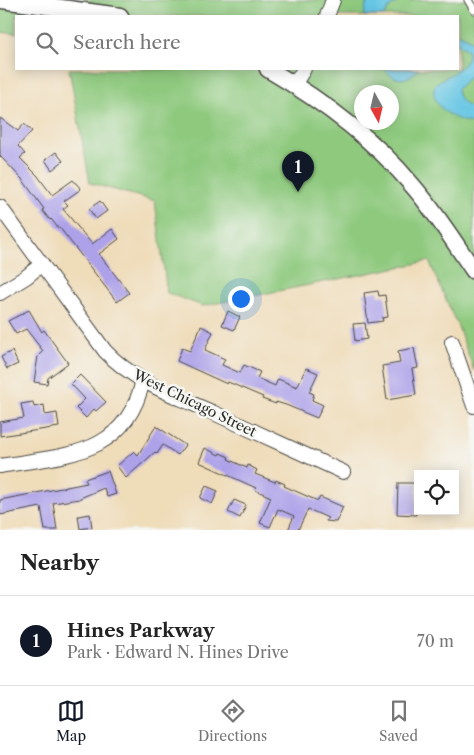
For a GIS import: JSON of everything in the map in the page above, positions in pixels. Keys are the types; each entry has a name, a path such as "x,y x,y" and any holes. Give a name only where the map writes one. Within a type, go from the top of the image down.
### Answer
{"street":[{"path":"2,0 113,15"},
{"path":"327,15 333,0"},
{"path":"270,70 294,84 365,137 387,157 413,185 436,215 474,271"},
{"path":"294,84 303,70"},
{"name":"West Chicago Street","path":"0,207 105,351 123,368 143,380 343,472"},
{"path":"0,293 26,277 42,264"},
{"path":"452,342 474,406"},
{"path":"0,466 72,454 92,448 104,441 131,414 137,403 143,380"}],"lane":[{"path":"468,0 474,10"}],"green space":[{"path":"0,0 474,0 474,371 459,329 429,261 203,306 167,293 155,201 90,183 69,70 459,70 459,15 15,15 15,34 0,32"}],"water":[{"path":"369,0 400,0 389,8 385,15 364,15"},
{"path":"459,34 474,44 474,72 457,89 462,102 474,108 474,123 459,120 444,111 435,98 434,91 436,83 459,70 468,55 467,50 459,45"},
{"path":"386,70 418,70 402,79 389,74"}],"building":[{"path":"0,118 18,131 24,124 32,131 18,146 25,154 20,158 37,175 52,195 73,180 81,189 64,201 68,205 63,209 92,244 112,229 119,239 99,254 129,293 117,302 60,228 42,210 44,209 22,179 0,156"},
{"path":"56,152 63,161 52,170 45,160"},
{"path":"100,201 107,211 96,219 89,209"},
{"path":"378,291 379,296 385,295 388,317 382,318 383,321 368,323 364,293"},
{"path":"29,310 42,332 44,330 68,363 48,378 47,384 34,382 38,356 43,351 26,329 16,334 8,321"},
{"path":"228,311 240,317 234,330 222,325"},
{"path":"365,323 367,339 355,341 353,324"},
{"path":"201,326 213,332 205,350 225,359 222,365 240,373 244,365 260,372 257,378 275,386 278,379 297,387 306,368 318,373 309,392 314,394 312,400 323,405 317,418 286,405 262,399 263,397 228,382 227,384 177,361 182,348 190,351"},
{"path":"414,348 418,368 412,369 416,395 387,400 382,366 400,363 398,351"},
{"path":"12,351 18,364 7,369 1,357"},
{"path":"80,375 106,402 96,411 94,409 86,418 76,408 85,399 71,384"},
{"path":"33,402 34,407 44,405 45,415 57,413 59,427 0,436 0,422 24,418 21,404"},
{"path":"156,426 185,445 178,455 163,445 157,454 155,452 126,478 117,466 134,451 138,455"},
{"path":"205,448 219,455 220,453 229,457 228,459 247,468 248,465 257,470 255,474 275,482 276,480 285,484 284,486 318,501 320,497 343,507 336,522 326,521 328,518 308,509 298,530 288,530 294,516 278,509 270,527 260,523 271,497 255,490 256,488 199,462"},
{"path":"108,471 116,494 107,497 104,488 80,499 53,503 57,530 45,530 41,507 0,515 0,500 87,483 85,479"},
{"path":"398,483 414,483 414,515 397,514"},
{"path":"206,486 218,491 212,504 200,498"},
{"path":"234,500 246,505 240,518 228,512"},
{"path":"90,514 92,527 80,529 78,516"}],"place":[{"name":"Hines Parkway","path":"298,192"}]}
